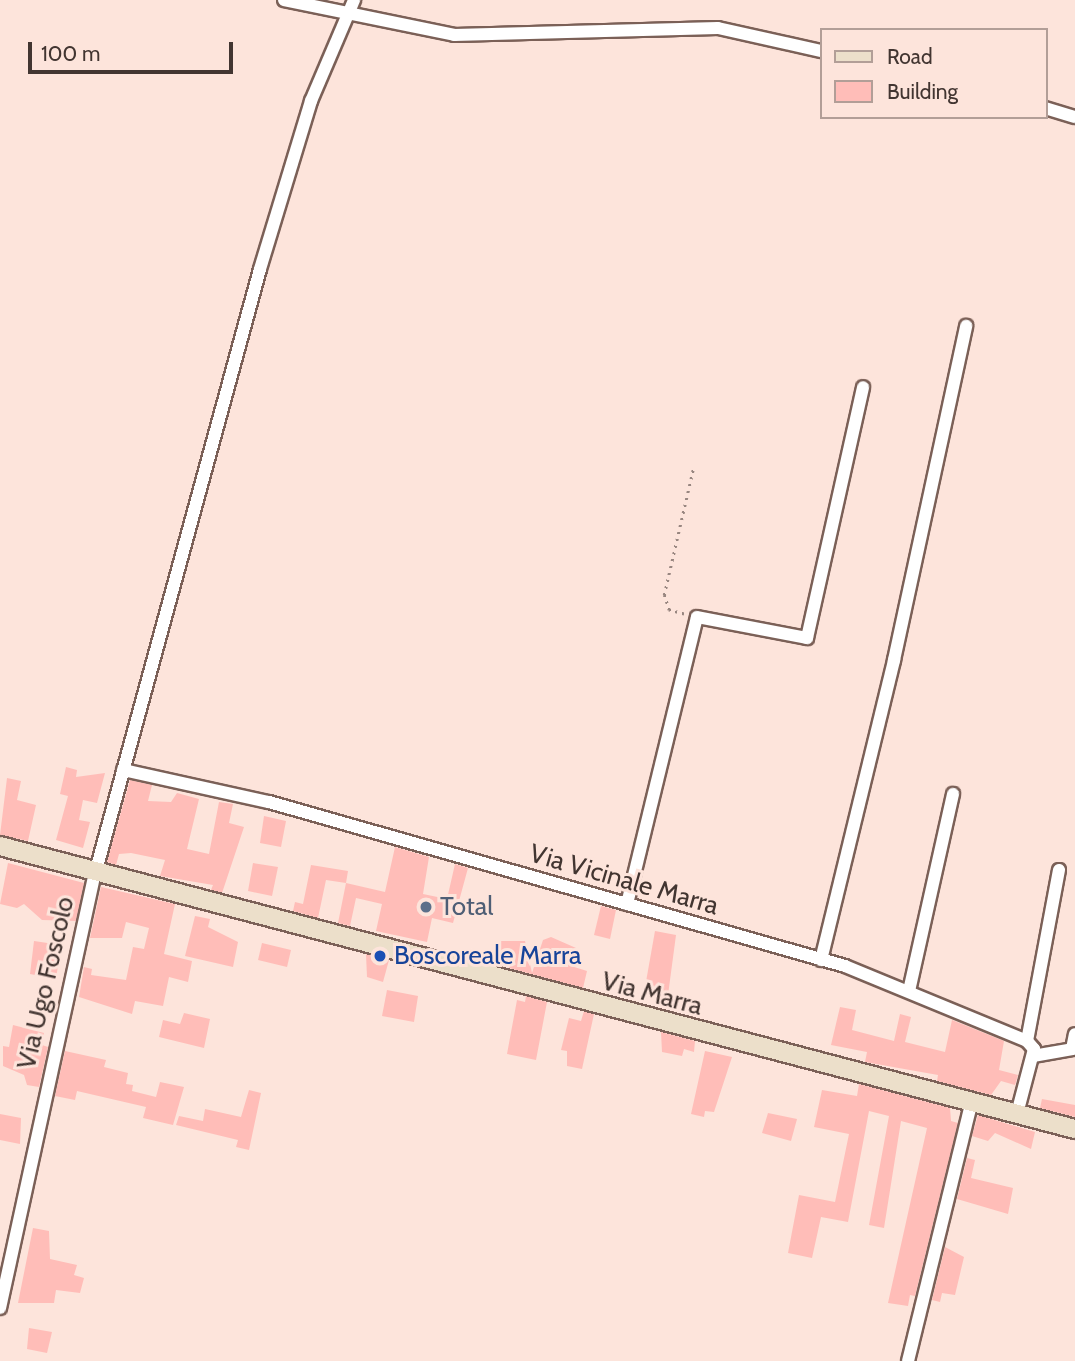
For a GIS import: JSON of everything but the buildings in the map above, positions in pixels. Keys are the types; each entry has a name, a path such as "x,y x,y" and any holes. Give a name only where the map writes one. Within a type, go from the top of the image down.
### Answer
{"main road":[{"name":"Via Marra","path":"0,846 95,874 971,1105 1075,1129"}],"street":[{"path":"284,0 345,15 454,35 718,27 820,51"},
{"name":"Via Ugo Foscolo","path":"0,1308 95,874 123,770 260,269 311,101 345,15 354,0"},
{"path":"1047,109 1075,117"},
{"path":"821,960 894,660 966,326"},
{"path":"627,904 697,617 807,638 863,387"},
{"name":"Via Vicinale Marra","path":"123,770 270,802 821,960 909,991 1027,1041"},
{"path":"909,991 953,794"},
{"path":"1017,1114 1033,1056 1027,1041 1059,870"},
{"path":"1033,1056 1072,1049 1075,1034"},
{"path":"908,1361 971,1105"}],"path":[{"path":"693,469 664,604 697,617"}],"place":[{"name":"Total","path":"426,907"},
{"name":"Boscoreale Marra","path":"380,956"}]}
